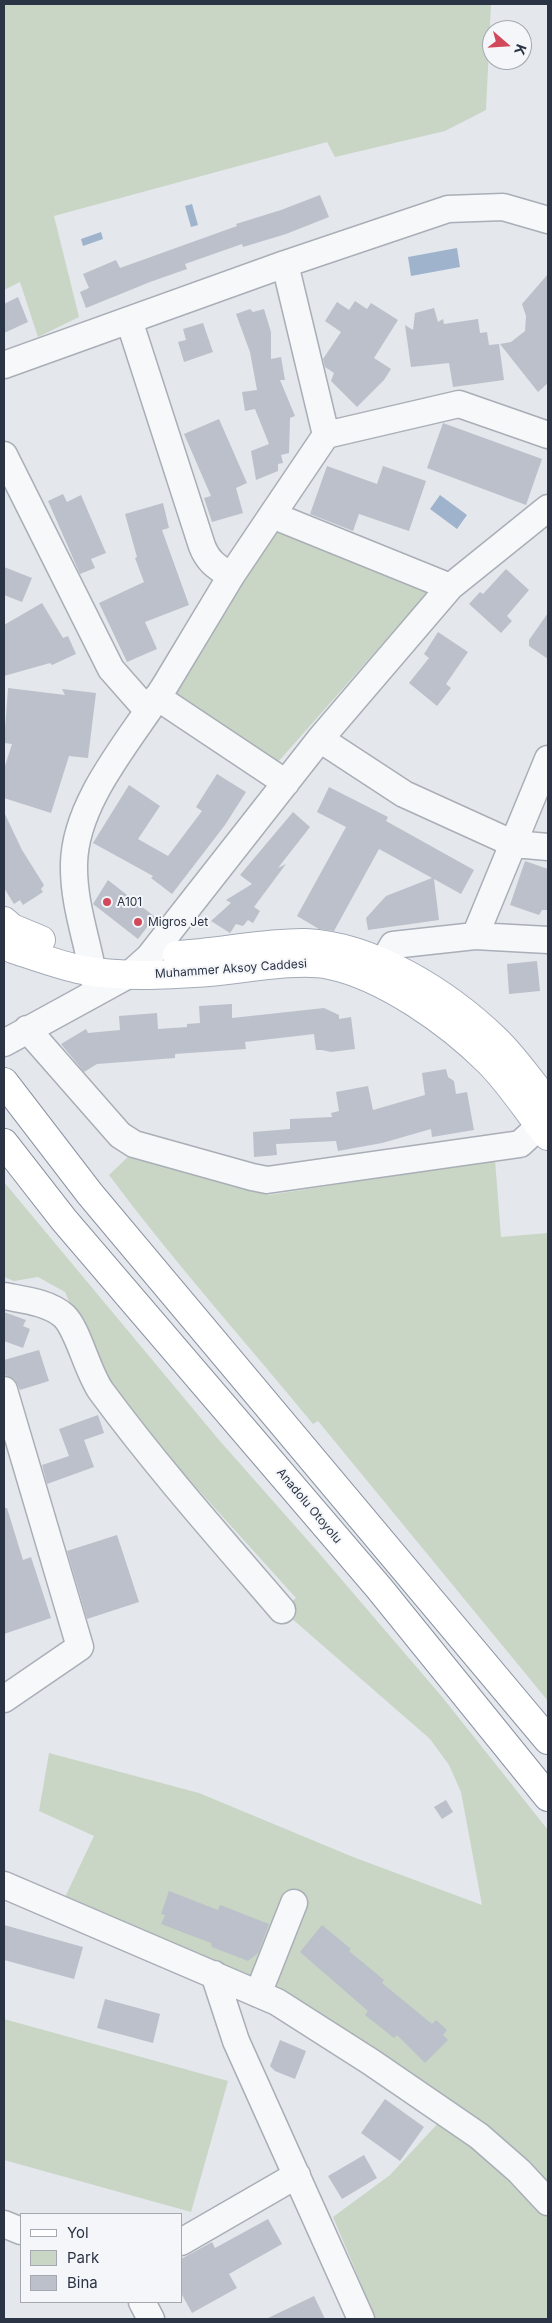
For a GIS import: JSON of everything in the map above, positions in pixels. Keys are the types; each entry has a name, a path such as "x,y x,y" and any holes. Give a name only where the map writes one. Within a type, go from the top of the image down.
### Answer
{"main road":[{"name":"Muhammer Aksoy Caddesi","path":"4,921 12,928 36,939 93,972"},
{"name":"Muhammer Aksoy Caddesi","path":"4,943 46,960 93,972 305,943 340,948 378,971 412,1002 454,1033 489,1063 546,1116"},
{"path":"4,1082 90,1194 548,1740"},
{"name":"Anadolu Otoyolu","path":"4,1143 64,1220 379,1588 548,1797"}],"street":[{"path":"4,365 285,264 448,209 503,206 548,220"},
{"path":"285,264 326,435"},
{"path":"129,320 206,556 212,564 231,576"},
{"path":"93,972 75,886 74,863 76,841 89,802 153,704 231,576 326,435 459,404 548,435"},
{"path":"4,455 111,670 153,704 286,783"},
{"path":"4,1043 27,1029 93,972 140,965 320,739 450,587 548,508"},
{"path":"272,515 450,587"},
{"path":"320,739 404,794 514,844 548,847"},
{"path":"475,936 548,759"},
{"path":"378,971 393,945 475,936 548,940"},
{"path":"27,1029 120,1135 134,1144 252,1178 268,1180 520,1144 546,1116"},
{"path":"4,1296 46,1306 65,1317 100,1389 202,1518 282,1610"},
{"path":"4,1390 80,1648 4,1698"},
{"path":"4,1885 214,1974 302,2017 479,2136 519,2171 548,2202"},
{"path":"258,1994 294,1903"},
{"path":"214,1974 236,2042 361,2319"},
{"path":"182,2241 296,2176"},
{"path":"4,2224 20,2231"},
{"path":"143,2303 151,2319"}],"green space":[{"path":"4,4 491,4 490,20 482,20 482,70 488,70 486,110 445,131 335,157 327,142 54,216 79,317 38,337 20,282 4,290"},
{"path":"276,530 429,591 278,762 172,691"},
{"path":"131,1154 269,1195 495,1160 501,1237 548,1233 548,1701 318,1421 313,1424 133,1207 109,1175"},
{"path":"4,1182 219,1440 443,1698 548,1830 548,2188 519,2156 446,2097 264,1978 248,1977 65,1897 94,1836 39,1811 49,1753 199,1793 353,1857 482,1905 461,1792 449,1765 430,1739 282,1610 296,1598 148,1434 103,1371 83,1334 65,1292 38,1277 14,1281 4,1277"},
{"path":"4,2019 228,2081 191,2212 4,2160"},
{"path":"441,2120 534,2199 548,2218 548,2319 376,2319 333,2217 390,2175"}],"water":[{"path":"192,204 198,225 191,227 185,206"},
{"path":"101,232 103,239 83,246 81,239"},
{"path":"457,248 460,267 411,276 408,257"},
{"path":"440,495 467,515 457,529 430,509"}],"building":[{"path":"320,195 329,217 286,234 243,247 242,244 185,264 187,269 86,308 80,292 89,288 83,274 116,260 120,268 237,226 236,224"},
{"path":"548,274 548,383 538,392 500,344 511,342 525,331 526,316 522,304"},
{"path":"18,297 28,322 4,333 4,304"},
{"path":"355,301 367,309 371,303 398,320 374,358 391,369 384,380 357,407 331,381 334,373 325,367 323,359 341,332 325,321 337,302 349,310"},
{"path":"434,308 438,322 443,319 444,324 478,319 480,333 487,332 489,345 499,344 504,380 453,387 449,363 411,367 405,325 413,330 415,313"},
{"path":"250,309 253,312 264,309 271,332 271,359 281,357 285,380 280,380 295,416 290,418 289,453 281,455 283,463 278,464 278,471 256,480 251,451 269,444 255,409 245,411 242,392 257,390 250,352 236,314"},
{"path":"203,323 213,352 184,362 178,342 186,340 183,329"},
{"path":"219,419 247,483 236,488 243,513 212,522 204,498 211,496 184,434"},
{"path":"443,423 542,459 526,505 427,468"},
{"path":"327,466 377,484 383,466 426,481 409,531 359,514 353,531 310,514"},
{"path":"63,494 67,502 81,495 106,553 91,559 95,568 80,574 48,501"},
{"path":"163,503 169,528 162,530 189,605 145,622 157,649 127,662 99,603 144,582 135,558 137,557 125,514"},
{"path":"4,567 32,578 22,602 4,595"},
{"path":"506,569 529,590 507,616 512,621 501,633 469,604 480,592 483,594"},
{"path":"42,603 63,638 68,636 76,654 52,665 50,663 4,676 4,625"},
{"path":"548,613 548,659 529,646 529,640"},
{"path":"438,632 468,652 446,684 451,688 437,706 409,683 429,658 424,654"},
{"path":"8,688 65,695 62,689 96,693 88,758 69,756 51,813 4,798 4,769 12,744 4,743"},
{"path":"217,774 246,792 225,825 172,894 151,878 153,876 93,843 129,785 160,806 138,839 168,856 202,811 196,807"},
{"path":"329,787 388,817 386,821 474,870 461,894 434,879 439,920 368,930 366,918 386,896 432,878 379,849 334,931 319,929 297,916 346,827 317,812"},
{"path":"4,812 22,850 44,885 41,889 43,892 23,905 20,900 14,904 4,888"},
{"path":"293,812 310,827 278,868 286,864 254,907 260,911 253,923 248,920 243,926 236,924 230,933 211,921 231,903 226,900 252,884 240,875"},
{"path":"525,861 548,869 548,910 542,910 539,915 510,905"},
{"path":"108,880 155,917 138,939 93,904"},
{"path":"537,961 540,991 509,994 507,964"},
{"path":"232,1004 232,1018 324,1008 339,1015 339,1019 351,1017 355,1049 331,1052 316,1050 314,1034 245,1042 246,1049 175,1054 175,1058 97,1064 84,1072 61,1044 86,1029 88,1033 120,1030 119,1016 157,1013 158,1029 187,1027 187,1024 200,1023 199,1006"},
{"path":"446,1069 448,1077 454,1081 456,1094 467,1092 474,1130 432,1137 431,1129 382,1143 338,1151 336,1141 276,1144 277,1155 254,1157 253,1132 290,1129 290,1119 332,1117 331,1113 339,1111 336,1092 368,1086 373,1110 425,1095 422,1073"},
{"path":"4,1312 26,1320 23,1326 30,1329 23,1348 4,1341"},
{"path":"39,1350 49,1381 20,1390 15,1380 5,1375 4,1360"},
{"path":"98,1415 104,1433 84,1440 94,1467 47,1484 42,1465 69,1456 59,1429"},
{"path":"4,1508 7,1508 23,1560 31,1557 51,1618 4,1634"},
{"path":"117,1535 139,1602 87,1619 67,1551"},
{"path":"446,1800 453,1812 442,1819 434,1807"},
{"path":"169,1891 218,1910 220,1905 269,1924 258,1953 248,1961 212,1947 211,1943 161,1924 165,1915 161,1914"},
{"path":"4,1925 83,1947 74,1979 4,1960"},
{"path":"322,1925 351,1949 349,1951 384,1980 382,1983 432,2024 436,2020 447,2030 443,2035 448,2040 425,2063 397,2035 394,2038 365,2015 368,2011 300,1952"},
{"path":"105,1999 160,2014 153,2043 97,2028"},
{"path":"280,2040 306,2051 295,2079 275,2071 270,2066"},
{"path":"385,2099 424,2127 400,2161 361,2133"},
{"path":"364,2155 377,2178 342,2199 328,2176"},
{"path":"268,2219 282,2244 229,2274 237,2288 192,2313 182,2295 182,2258 212,2242 215,2248"},
{"path":"314,2296 325,2319 266,2319"}],"place":[{"name":"A101","path":"107,902"},
{"name":"Migros Jet","path":"138,922"}]}
